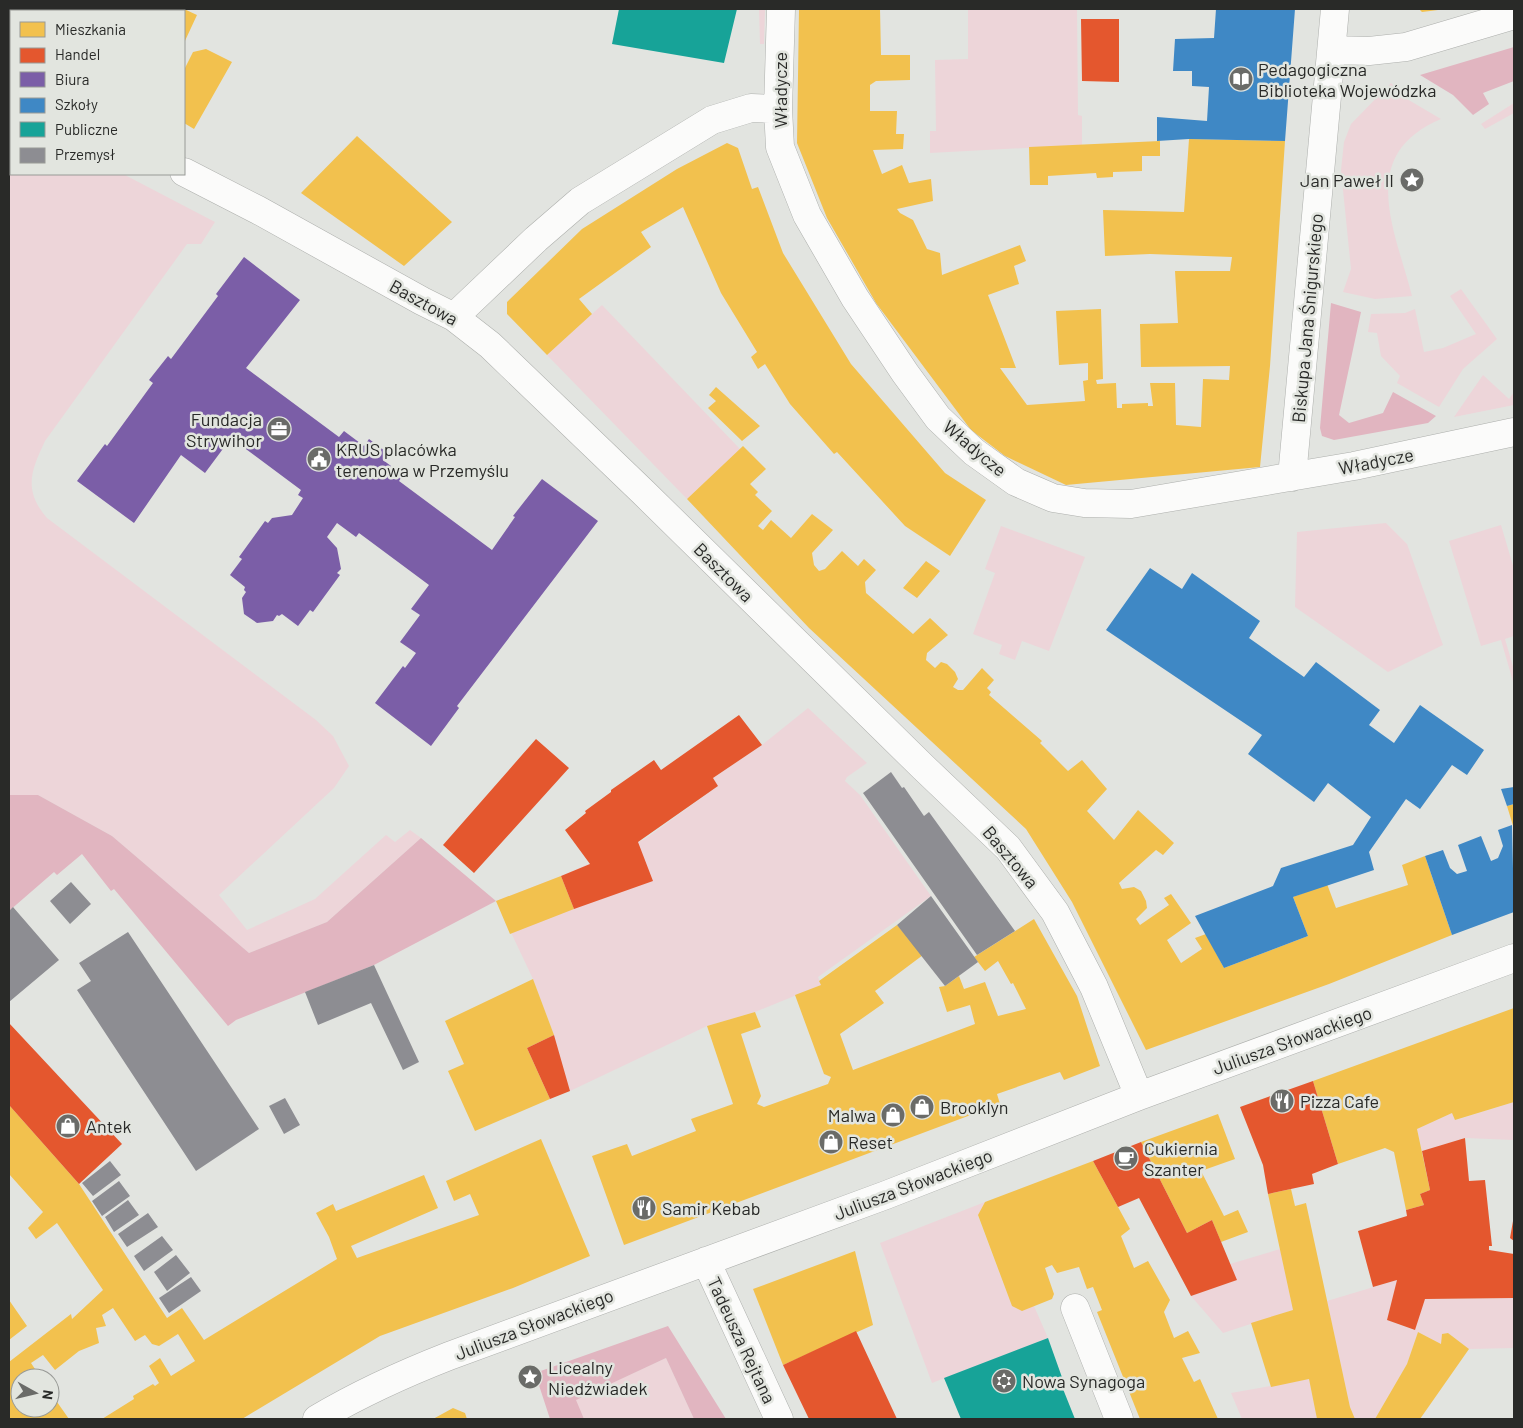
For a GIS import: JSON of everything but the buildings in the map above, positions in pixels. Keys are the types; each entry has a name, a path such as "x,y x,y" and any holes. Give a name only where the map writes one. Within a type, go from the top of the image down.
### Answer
{"street":[{"name":"Władycze","path":"781,9 778,109 780,147 807,214 855,298 905,373 938,418 987,462 1016,482 1053,498 1104,504 1131,504 1354,466 1514,432"},
{"name":"Biskupa Jana Śnigurskiego","path":"1287,478 1333,50 1335,9"},
{"path":"1333,50 1369,51 1406,47 1514,15"},
{"path":"454,317 536,239 580,201 712,120 751,108 778,109"},
{"name":"Basztowa","path":"185,173 258,210 454,317 490,345 1008,848 1059,920 1094,987 1139,1096"},
{"name":"Juliusza Słowackiego","path":"317,1419 346,1402 408,1372 553,1316 886,1195 1139,1096 1514,958"},
{"name":"Tadeusza Rejtana","path":"706,1261 779,1419"},
{"path":"1075,1308 1119,1419"}],"shaded area":[{"path":"759,9 765,9 764,44 760,44"},
{"path":"968,9 1077,9 1078,115 1082,116 1082,145 930,153 930,131 936,131 935,60 968,59"},
{"path":"1514,47 1514,81 1483,93 1489,104 1473,115 1453,95 1420,75"},
{"path":"1391,83 1407,99 1441,119 1415,134 1398,152 1390,173 1388,196 1391,220 1412,296 1375,299 1343,292 1351,269 1341,170 1344,142 1351,124"},
{"path":"1514,103 1514,113 1485,129 1481,124"},
{"path":"9,157 10,175 125,175 215,222 201,244 187,244 45,441 33,471 32,489 39,508 47,518 316,720 333,736 349,766 334,788 219,895 247,930 315,899 386,835 395,842 410,830 421,838 327,922 249,953 112,836 38,795 9,795"},
{"path":"1461,289 1497,339 1463,369 1439,407 1397,383 1400,376 1381,356 1377,333 1368,332 1371,314 1405,313 1415,309 1424,352 1443,348 1476,334 1450,296"},
{"path":"1331,303 1361,312 1339,415 1349,423 1383,413 1393,392 1436,416 1428,423 1334,440 1322,436 1320,428"},
{"path":"602,305 740,449 687,499 547,355"},
{"path":"1483,375 1509,399 1514,392 1514,405 1454,417"},
{"path":"1386,523 1407,544 1443,645 1388,672 1295,607 1297,532"},
{"path":"1501,525 1514,569 1514,636 1505,639 1514,670 1514,685 1501,640 1481,646 1449,541"},
{"path":"1001,526 1085,557 1049,651 1022,641 1015,660 999,654 1002,645 973,634 995,573 985,569"},
{"path":"808,708 867,763 847,777 845,781 860,795 931,896 818,977 821,985 755,1012 707,1026 570,1091 554,1035 533,979 496,901 561,876 645,839 718,786 713,778 762,745"},
{"path":"9,795 38,795 112,836 249,953 327,922 421,838 496,901 374,965 236,1020 228,1026 114,889 111,891 82,854 57,875 54,872 9,911"},
{"path":"1514,1102 1514,1140 1465,1138 1422,1151 1417,1129 1452,1113 1456,1120"},
{"path":"985,1202 978,1216 1012,1306 1034,1306 1048,1338 932,1383 880,1243"},
{"path":"1280,1249 1293,1310 1223,1333 1191,1296 1236,1280 1230,1264"},
{"path":"1397,1280 1387,1320 1414,1330 1425,1299 1514,1298 1514,1348 1469,1349 1448,1333 1442,1334 1441,1344 1418,1332 1407,1364 1375,1419 1355,1419 1350,1407 1327,1301"},
{"path":"668,1326 726,1419 694,1419 666,1358 576,1400 584,1419 550,1419 535,1373"},
{"path":"666,1358 694,1419 584,1419 575,1400"},
{"path":"1309,1379 1317,1419 1242,1419 1231,1393"}],"place":[{"name":"Pedagogiczna Biblioteka Wojewódzka","path":"1241,79"},
{"name":"Jan Paweł II","path":"1412,180"},
{"name":"Fundacja Strywihor","path":"279,429"},
{"name":"KRUS placówka terenowa w Przemyślu","path":"319,459"},
{"name":"Pizza Cafe","path":"1282,1101"},
{"name":"Brooklyn","path":"922,1107"},
{"name":"Malwa","path":"893,1115"},
{"name":"Antek","path":"68,1126"},
{"name":"Reset","path":"831,1142"},
{"name":"Cukiernia Szanter","path":"1126,1158"},
{"name":"Samir Kebab","path":"644,1208"},
{"name":"Licealny Niedźwiadek","path":"530,1377"},
{"name":"Nowa Synagoga","path":"1004,1381"}]}
